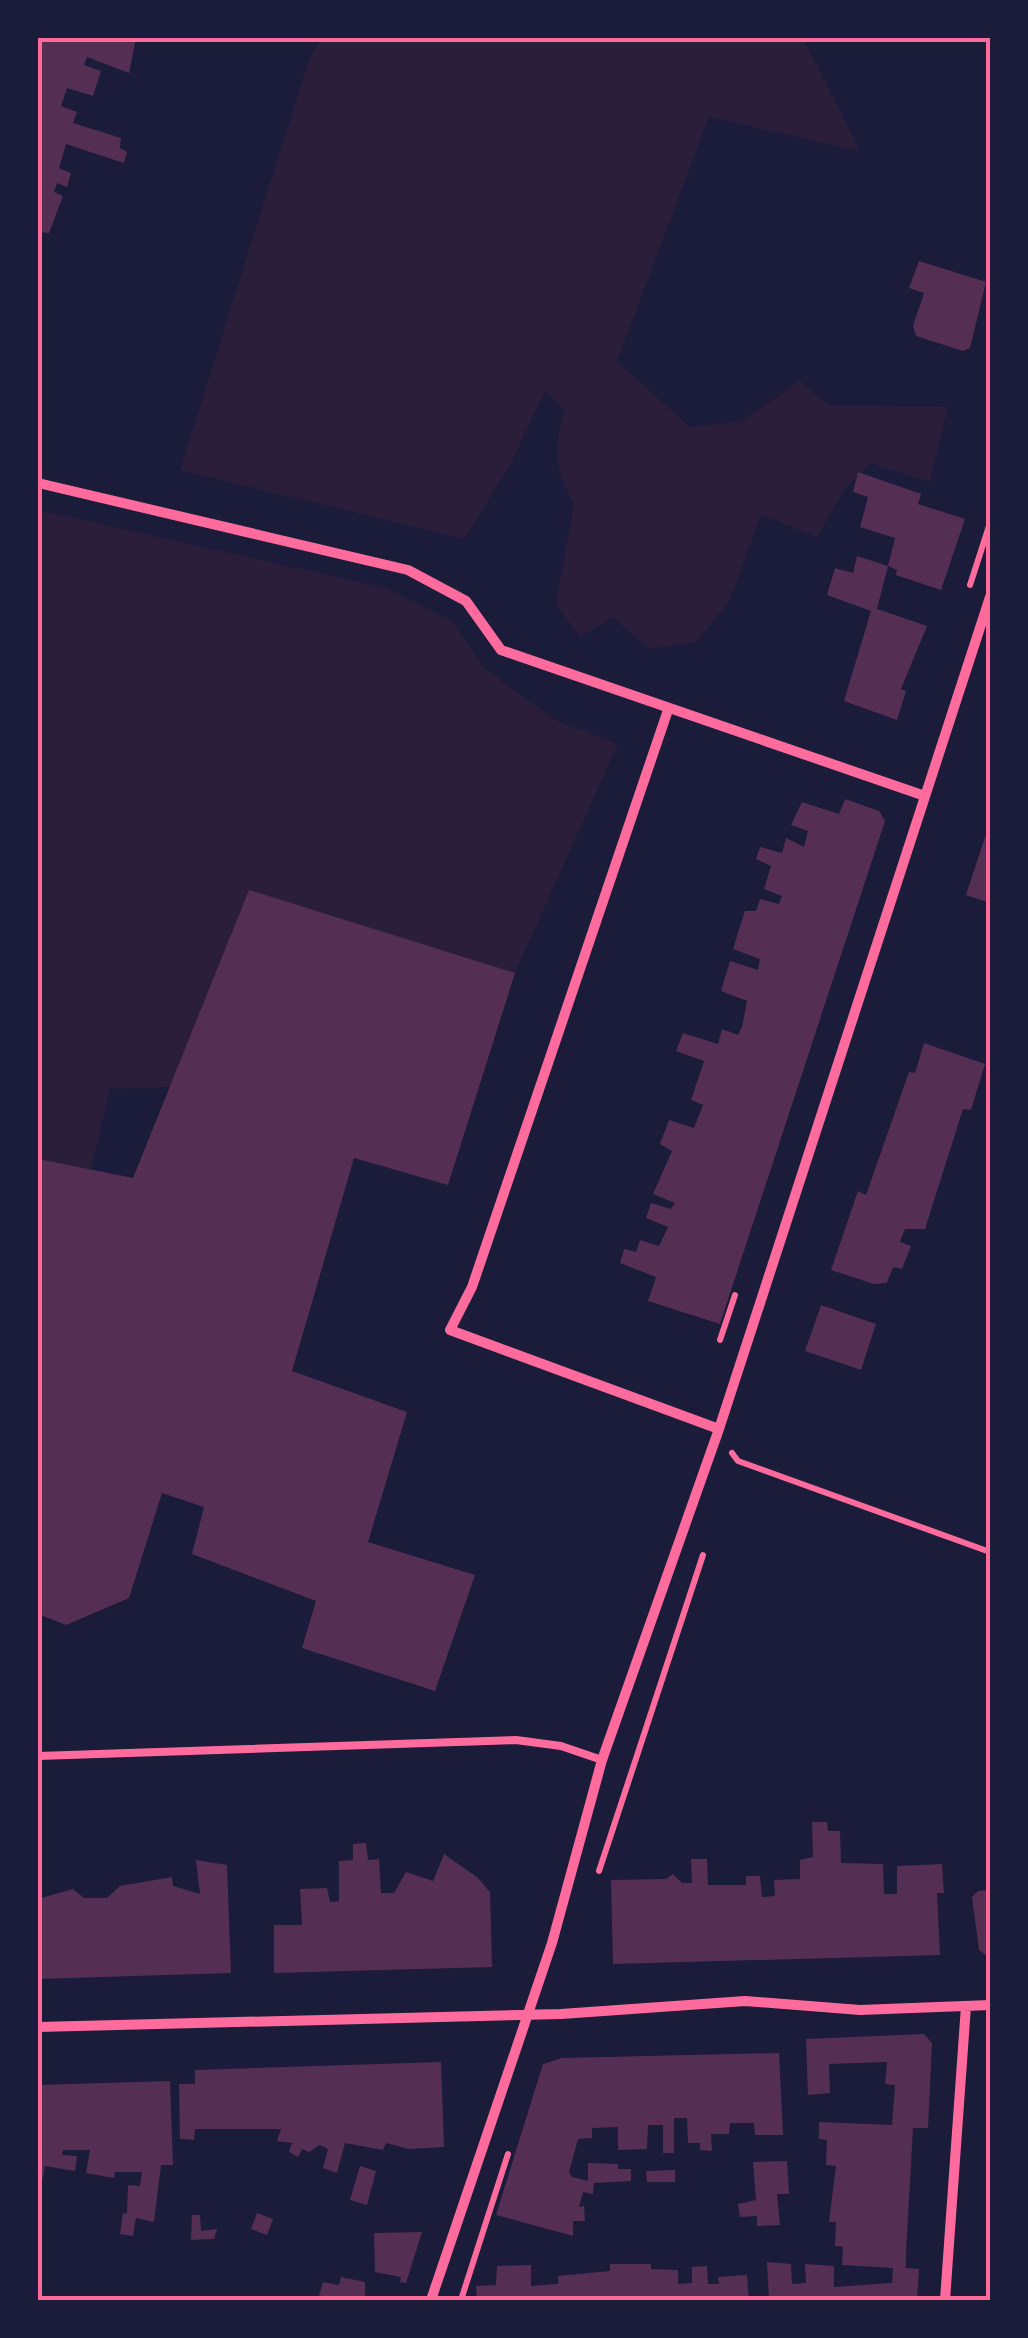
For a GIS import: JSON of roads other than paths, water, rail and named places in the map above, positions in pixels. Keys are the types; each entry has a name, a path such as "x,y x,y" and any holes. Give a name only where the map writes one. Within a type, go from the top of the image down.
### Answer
{"street":[{"path":"38,483 408,570 466,601 502,650 926,796"},
{"path":"431,2300 552,1943 602,1760 719,1430 989,605"},
{"path":"668,710 472,1287 450,1330 719,1430"},
{"path":"38,2028 526,2014 746,2001 860,2010 990,2005"},
{"path":"946,2300 966,2006"}],"lane":[{"path":"38,1756 516,1740 560,1746 602,1760"}]}
